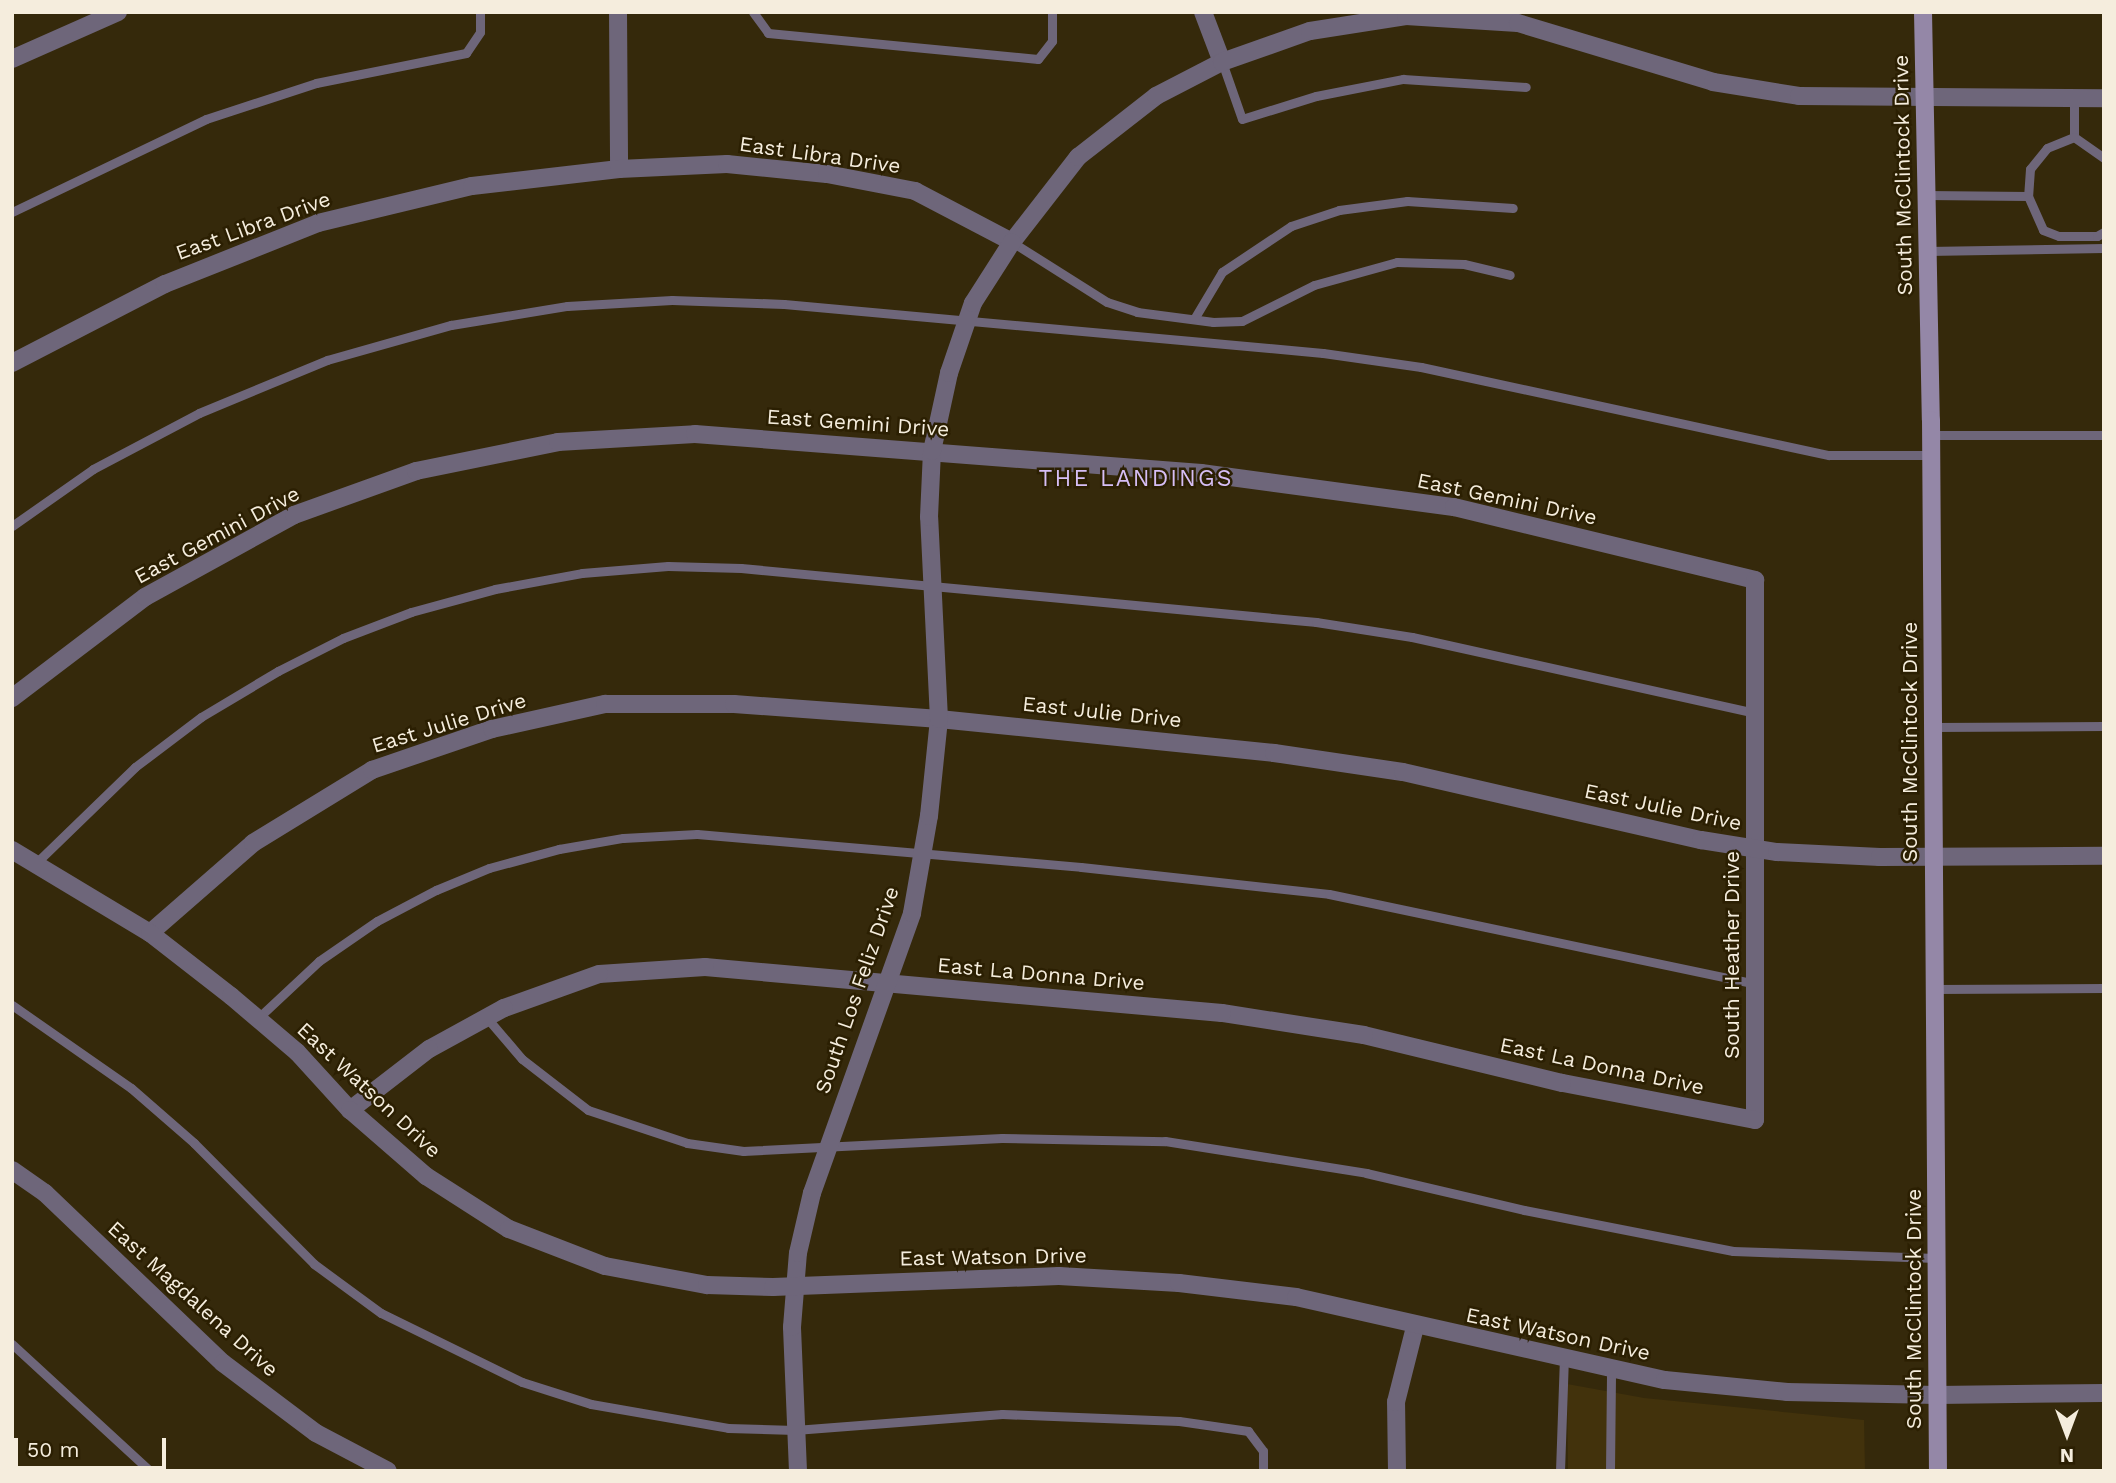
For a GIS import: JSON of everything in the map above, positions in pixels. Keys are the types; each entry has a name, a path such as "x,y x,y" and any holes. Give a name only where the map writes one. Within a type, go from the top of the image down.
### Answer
{"main road":[{"name":"South McClintock Drive","path":"1923,12 1931,435 1938,1471"}],"street":[{"path":"12,59 118,12"},
{"path":"618,12 619,169"},
{"path":"1203,12 1222,62"},
{"path":"1012,242 1078,157 1156,96 1222,62 1310,30 1406,16 1518,23 1695,77 1787,94 2104,99"},
{"name":"East Libra Drive","path":"12,363 165,284 318,223 472,186 619,169 727,164 827,174 915,191 1012,242"},
{"name":"South Los Feliz Drive","path":"798,1471 795,1430 795,1288 798,1253 827,1149 912,913 923,854 939,719 933,586 932,452 949,373 973,303 1012,242"},
{"name":"East Gemini Drive","path":"12,698 145,597 294,514 416,471 558,442 695,434 1200,473 1454,508 1755,580"},
{"name":"South Heather Drive","path":"1755,580 1755,1120"},
{"name":"East Julie Drive","path":"150,933 253,843 372,770 492,729 605,704 734,704 939,719 1274,753 1403,772 1754,849 1811,855 2104,856"},
{"name":"East Watson Drive","path":"12,850 150,933 297,1052 350,1110 426,1176 509,1229 605,1266 707,1285 795,1288 972,1277 1152,1281 1296,1297 1415,1327 1665,1380 1787,1392 1937,1395 2104,1393"},
{"name":"East La Donna Drive","path":"350,1110 429,1049 487,1018 599,974 705,967 1222,1013 1351,1033 1562,1083 1755,1120"},
{"name":"East Magdalena Drive","path":"12,1170 45,1193 223,1363 316,1433 388,1471"},
{"path":"1396,1471 1396,1402 1415,1327"}],"lane":[{"path":"12,212 205,119 316,83 466,52 480,32 480,12"},
{"path":"753,12 768,33 1038,59 1052,41 1052,12"},
{"path":"1222,62 1242,119 1315,96 1403,79 1526,87"},
{"path":"2074,99 2074,137"},
{"path":"2074,137 2104,158"},
{"path":"2074,137 2047,148 2030,169 2028,196 2043,230 2059,236 2097,236 2104,232"},
{"path":"1926,195 2028,196"},
{"path":"1194,319 1222,272 1291,226 1339,210 1407,201 1513,208"},
{"path":"1012,242 1107,302 1137,312 1194,319 1242,321 1314,285 1398,262 1464,264 1510,275"},
{"path":"1927,251 2104,248"},
{"path":"12,526 93,469 199,413 327,360 452,325 567,306 672,300 968,321 1409,365 1829,455 1931,455"},
{"path":"1931,435 2104,435"},
{"path":"36,863 135,767 201,717 343,638 411,612 520,584 668,566 933,586 1315,622 1412,637 1755,713"},
{"path":"1933,727 2104,726"},
{"path":"257,1019 319,961 377,921 489,868 559,849 623,838 697,834 1329,894 1755,984"},
{"path":"1934,989 2104,988"},
{"path":"12,1005 131,1088 194,1143 314,1264 416,1332 522,1382 591,1404 728,1428 795,1430 1002,1414 1179,1421 1248,1431 1263,1451 1263,1471"},
{"path":"487,1018 556,1088 601,1115 687,1143 743,1151 827,1149 1002,1138 1165,1141 1366,1173 1524,1210 1733,1251 1936,1258"},
{"path":"12,1344 150,1471"},
{"path":"1560,1471 1564,1359"},
{"path":"1611,1369 1611,1471"}],"shaded area":[{"path":"1567,1384 1644,1398 1864,1420 1865,1471 1568,1471"}],"district":[{"name":"THE LANDINGS","path":"1136,479"}]}
